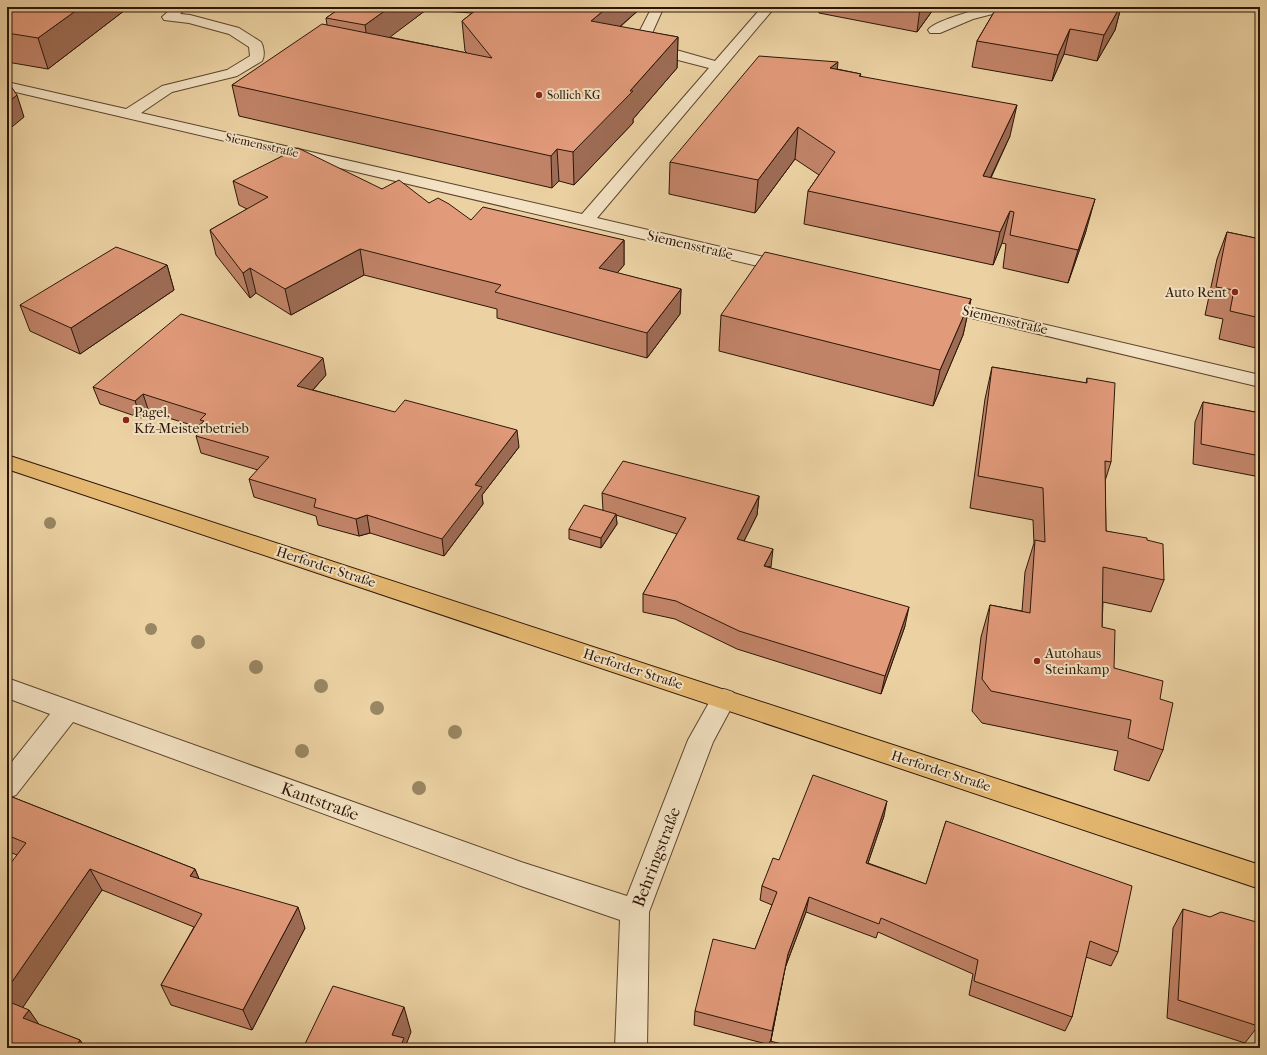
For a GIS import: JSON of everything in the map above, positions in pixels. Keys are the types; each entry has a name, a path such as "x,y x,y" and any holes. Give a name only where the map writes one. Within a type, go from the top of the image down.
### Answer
{"main road":[{"name":"Herforder Straße","path":"7,462 1260,877"}],"street":[{"path":"129,114 167,89 232,73 257,58 256,45 234,31 190,19 169,17 181,7"},
{"path":"655,7 656,11 640,44 648,48 718,66"},
{"path":"586,220 769,7"},
{"path":"935,30 976,13 1003,7"},
{"name":"Siemensstraße","path":"7,86 586,220 803,272"},
{"name":"Siemensstraße","path":"927,302 1260,381"},
{"name":"Kantstraße","path":"7,688 514,871 635,912"},
{"name":"Behringstraße","path":"631,1048 635,912 702,740 724,699"},
{"path":"7,787 68,710"}],"building":[{"path":"7,7 81,7 38,38 7,33"},
{"path":"342,7 390,7 365,25 326,18"},
{"path":"480,7 608,7 591,21 678,37 630,91 633,91 573,152 557,149 551,156 232,85 322,24 492,58 462,21"},
{"path":"997,7 1120,7 1104,35 1070,29 1058,55 977,41"},
{"path":"759,56 838,62 830,68 861,74 859,76 1017,105 983,176 1095,199 1078,250 1010,235 1014,212 1010,211 1000,232 808,191 835,152 798,127 758,180 670,162"},
{"path":"8,82 17,95 7,103 7,83"},
{"path":"298,148 382,189 399,180 429,203 438,198 471,220 483,207 624,240 599,268 681,289 647,333 495,292 501,285 360,249 285,289 250,268 243,273 210,230 268,197 233,181"},
{"name":"Auto Rent","path":"1227,232 1260,239 1260,318 1230,311 1234,290 1216,287"},
{"path":"116,247 167,265 71,328 20,305"},
{"path":"765,252 971,299 940,370 721,315"},
{"path":"181,314 323,358 297,386 395,412 405,400 517,430 475,485 482,487 442,539 367,515 356,519 314,507 316,499 249,479 269,457 196,436 203,429 197,427 204,421 200,420 206,414 143,394 135,401 93,387"},
{"path":"992,367 1087,383 1087,378 1115,383 1111,462 1105,461 1106,531 1147,538 1147,540 1163,544 1164,580 1103,567 1102,627 1115,630 1114,668 1163,681 1160,699 1173,703 1163,750 1128,738 1131,720 991,691 982,679 990,605 1030,613 1035,540 1045,542 1043,488 978,476"},
{"path":"1203,402 1260,413 1260,456 1201,444"},
{"path":"623,461 759,496 737,539 773,549 764,566 909,607 885,676 739,631 676,601 643,594 686,518 602,493"},
{"path":"584,505 616,514 601,538 569,529"},
{"path":"813,775 887,801 866,863 926,884 946,821 1132,886 1118,952 1090,941 1072,1017 974,981 978,960 881,918 879,924 809,897 788,954 772,1031 695,1011 713,939 755,949 777,892 762,886 773,858 779,860"},
{"path":"7,795 195,869 190,876 298,907 243,1010 161,985 202,914 90,869 7,989 7,868 26,843 7,835"},
{"path":"1183,909 1210,917 1221,912 1260,923 1258,1026 1178,1000"},
{"path":"333,986 404,1007 392,1035 404,1038 400,1048 303,1048"},
{"path":"7,1001 29,1010 23,1018 80,1040 75,1048 7,1048"},
{"path":"770,1041 798,1048 769,1048"}],"place":[{"name":"Sollich KG","path":"539,95"},
{"name":"Auto Rent","path":"1235,292"},
{"name":"Pagel, Kfz-Meisterbetrieb","path":"126,420"},
{"name":"Autohaus Steinkamp","path":"1037,661"}]}
